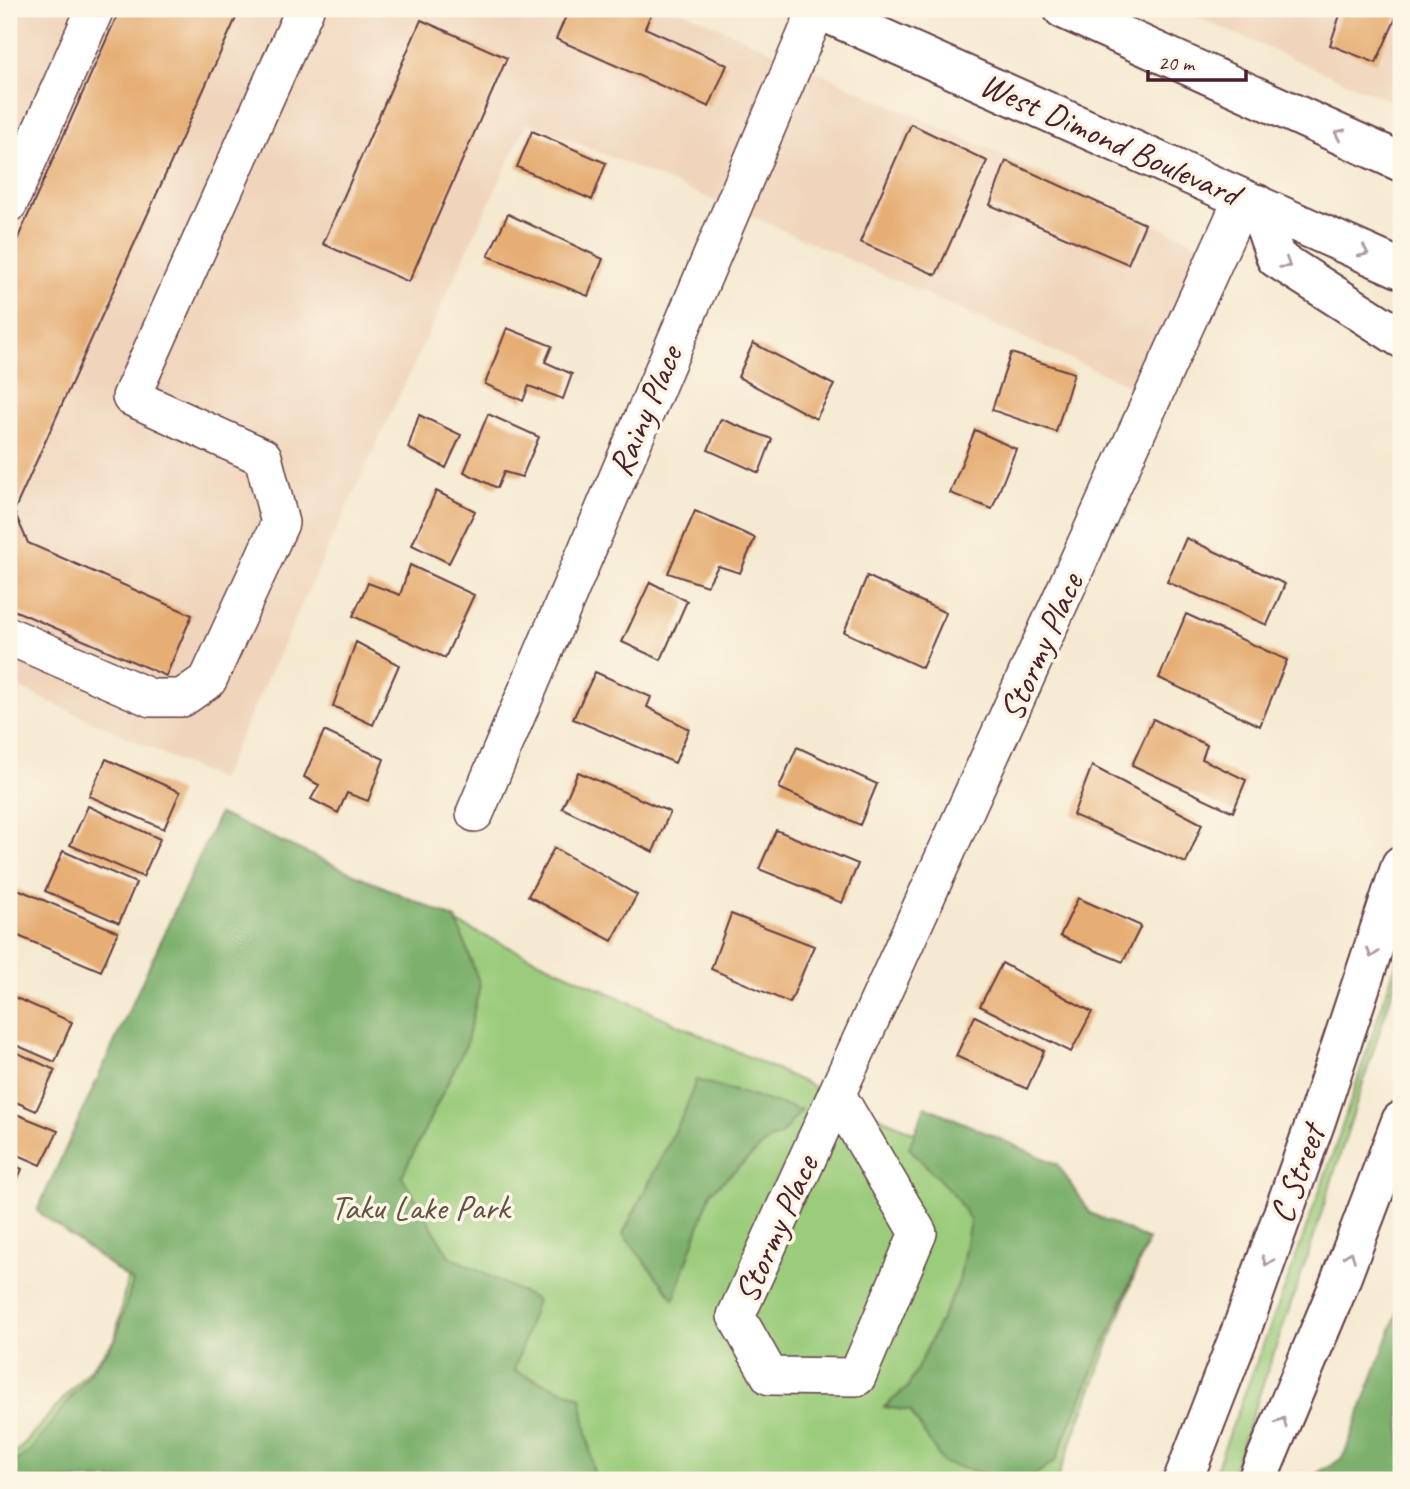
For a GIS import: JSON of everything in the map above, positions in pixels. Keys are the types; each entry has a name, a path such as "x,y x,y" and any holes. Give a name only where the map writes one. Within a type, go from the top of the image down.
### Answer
{"main road":[{"name":"West Dimond Boulevard","path":"817,9 1401,269"},
{"path":"1063,9 1401,162"},
{"path":"1250,201 1276,258 1401,338"},
{"name":"C Street","path":"1183,1480 1244,1323 1317,1118 1401,864"},
{"path":"1257,1480 1336,1292 1401,1121"}],"street":[{"path":"9,204 94,9"},
{"path":"9,636 151,698 182,698 208,680 280,523 263,457 131,397 305,9"},
{"name":"Rainy Place","path":"475,813 817,9"},
{"name":"Stormy Place","path":"837,1095 918,1233 857,1377 770,1376 736,1316 1203,289 1250,201"}],"shaded area":[{"path":"9,9 679,9 1205,247 1135,388 765,222 527,122 220,780 9,683"},
{"path":"1178,9 1401,9 1401,106"}],"green space":[{"name":"Taku Lake Park","path":"219,814 1148,1240 1057,1480 9,1480 9,1461 115,1340"},
{"path":"219,814 456,919 480,985 466,1045 402,1176 449,1256 537,1300 514,1371 581,1397 595,1480 9,1480 9,1466 30,1451 115,1340 133,1282 37,1211"},
{"path":"1401,948 1401,964 1309,1252 1239,1453 1229,1480 1212,1480 1336,1145"},
{"path":"696,1080 801,1110 780,1136 770,1139 711,1192 674,1299 623,1234 684,1113"},
{"path":"925,1106 1057,1164 1090,1213 1148,1240 1055,1461 1027,1480 1006,1480 943,1463 910,1411 884,1407 908,1387 959,1282 970,1220 954,1195 909,1148"},
{"path":"1401,1302 1401,1480 1314,1480 1317,1473 1343,1458"}],"building":[{"path":"120,9 240,9 14,511 28,543 192,615 166,676 9,608 9,258"},
{"path":"569,9 644,9 652,12 645,28 727,65 709,107 556,39"},
{"path":"1354,9 1400,9 1376,63 1330,45 1341,12 1351,16"},
{"path":"421,20 507,58 409,282 323,244"},
{"path":"911,124 987,161 936,275 860,242"},
{"path":"532,131 606,163 592,200 517,167"},
{"path":"1006,161 1145,224 1128,264 990,205"},
{"path":"508,214 603,259 588,296 488,256"},
{"path":"507,328 552,346 545,362 572,374 563,399 529,386 523,401 485,384"},
{"path":"753,343 834,385 816,419 738,377"},
{"path":"1011,353 1074,373 1056,432 992,410"},
{"path":"488,414 539,437 522,477 504,472 497,488 464,472"},
{"path":"419,415 461,435 446,468 408,448"},
{"path":"721,419 772,439 759,473 708,450"},
{"path":"975,430 1016,449 992,509 950,493"},
{"path":"436,491 475,511 449,563 412,545"},
{"path":"695,511 755,538 740,573 718,566 707,586 668,573"},
{"path":"1186,538 1285,584 1267,625 1167,582"},
{"path":"410,565 474,595 445,658 353,616 368,583 400,595"},
{"path":"867,576 946,613 922,668 844,632"},
{"path":"650,582 687,601 661,660 622,642"},
{"path":"1186,614 1287,660 1260,726 1159,678"},
{"path":"356,642 399,665 373,725 333,706"},
{"path":"595,672 651,697 647,707 689,729 675,763 573,719"},
{"path":"1153,719 1207,745 1202,759 1246,780 1233,812 1132,765"},
{"path":"324,731 384,759 368,801 347,793 338,813 311,799 319,785 304,777"},
{"path":"797,747 877,784 860,825 779,788"},
{"path":"106,759 180,792 164,829 89,796"},
{"path":"1092,766 1202,824 1186,863 1073,815"},
{"path":"578,772 670,812 653,852 562,808"},
{"path":"88,806 160,839 143,877 70,845"},
{"path":"776,830 858,864 842,903 759,869"},
{"path":"554,848 637,895 612,941 528,896"},
{"path":"63,851 136,883 119,923 45,891"},
{"path":"13,887 118,932 101,971 9,932 9,898"},
{"path":"1078,898 1141,926 1123,962 1060,936"},
{"path":"731,914 814,946 790,1003 711,969"},
{"path":"1002,963 1092,1012 1071,1052 980,1006"},
{"path":"9,995 72,1022 55,1062 9,1042"},
{"path":"975,1016 1044,1051 1027,1089 956,1056"},
{"path":"9,1049 55,1070 36,1111 9,1099"},
{"path":"9,1111 58,1131 41,1165 9,1151"},
{"path":"9,1163 22,1169 9,1198"}]}
